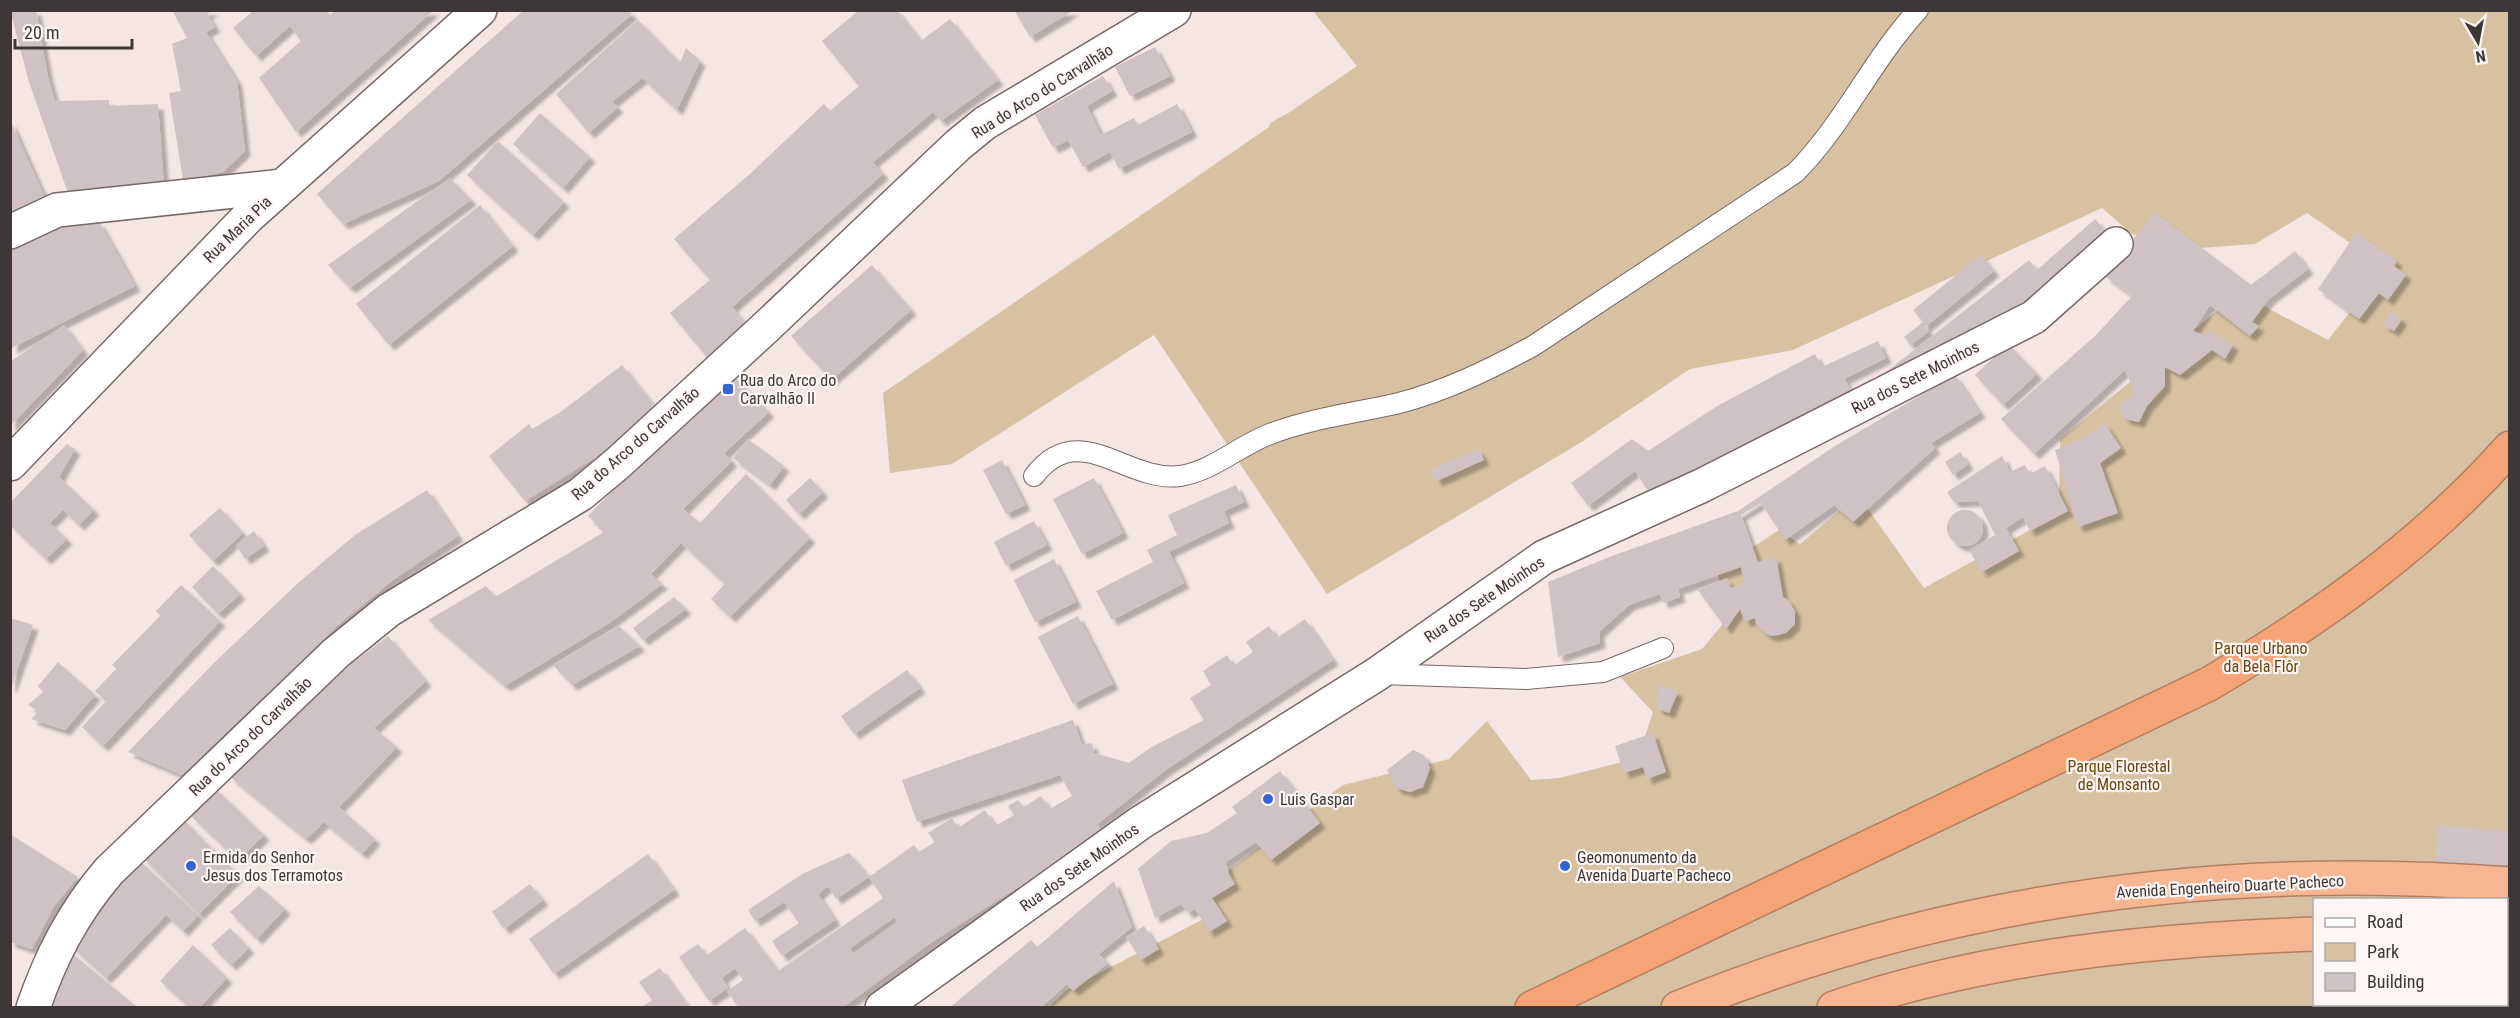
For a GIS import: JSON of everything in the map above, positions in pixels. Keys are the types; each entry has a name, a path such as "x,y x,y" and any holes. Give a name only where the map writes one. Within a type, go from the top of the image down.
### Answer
{"highway":[{"path":"1532,1008 2209,684 2270,648 2380,570 2434,524 2510,448"},
{"name":"Avenida Engenheiro Duarte Pacheco","path":"1678,1008 1791,966 1873,941 2034,903 2103,893 2188,885 2343,879 2435,879 2510,884"},
{"path":"1834,1008 1994,967 2169,942 2313,934"}],"street":[{"name":"Rua Maria Pia","path":"10,464 215,249 282,186 480,10"},
{"name":"Rua do Arco do Carvalhão","path":"33,1008 46,971 83,901 109,871 336,653 399,603 581,494 764,329 950,153 985,123 1174,10"},
{"path":"10,232 57,210 282,186"},
{"name":"Rua dos Sete Moinhos","path":"882,1008 1140,823 1377,674 1544,557 1701,486 2034,316 2116,244"}],"lane":[{"path":"1034,476 1052,458 1076,450 1102,454 1149,474 1165,476 1196,472 1269,434 1322,418 1401,402 1449,387 1492,368 1533,346 1773,190 1795,173 1830,135 1882,54 1918,10"},
{"path":"1377,674 1537,678 1603,672 1664,648"}],"green space":[{"name":"Parque Florestal de Monsanto","path":"1313,11 2509,11 2509,1007 1049,1007 1067,990 1209,916 1198,893 1343,785 1449,759 1487,721 1531,780 1559,778 1638,758 1653,712 1620,677 1702,649 1722,625 1718,570 1779,530 1800,544 1858,495 1924,588 2059,514 2060,439 2239,293 2328,340 2385,267 2307,213 2255,244 2201,248 2132,234 2102,208 1793,350 1690,369 1580,443 1327,594 1154,335 952,464 890,473 883,393 1269,127 1270,123 1357,66"}],"building":[{"path":"10,10 36,10 48,77 55,101 109,100 109,106 158,104 164,186 68,193 29,82"},
{"path":"172,10 214,10 207,14 215,27 206,32 237,81 245,151 223,172 183,180 169,93 181,91 172,44 187,38"},
{"path":"254,10 326,10 330,15 336,10 434,10 296,132 259,78 301,41 290,26 256,56 233,28"},
{"path":"524,10 628,10 632,14 439,181 343,224 317,194"},
{"path":"859,10 897,10 921,41 950,19 998,80 941,121 933,112 873,162 883,174 732,307 747,325 707,357 670,313 710,280 674,239 751,173 824,104 830,111 859,86 822,41"},
{"path":"1014,10 1074,10 1030,37"},
{"path":"638,20 680,63 686,48 700,61 677,110 642,78 612,102 618,107 589,133 556,94"},
{"path":"1155,47 1170,76 1130,96 1115,67"},
{"path":"1103,76 1112,91 1087,106 1101,135 1134,118 1138,125 1177,104 1192,132 1119,169 1110,152 1083,167 1068,140 1053,148 1035,115"},
{"path":"540,113 590,157 563,188 513,144"},
{"path":"10,120 44,196 10,212"},
{"path":"498,141 564,202 533,235 467,175"},
{"path":"450,178 471,200 350,288 328,265"},
{"path":"480,205 513,246 389,345 356,304"},
{"path":"2154,212 2251,285 2295,251 2308,269 2269,299 2252,322 2259,326 2250,336 2210,305 2193,331 2205,335 2208,330 2233,345 2225,359 2212,350 2180,375 2165,367 2165,386 2147,406 2139,422 2125,419 2118,407 2135,394 2125,370 2034,454 2001,419 2095,336 2132,296 2105,276"},
{"path":"2095,219 2110,237 2055,292 1890,380 1886,372 2029,260 2037,270"},
{"path":"99,222 135,286 12,348 10,251 57,228"},
{"path":"2356,233 2397,261 2394,266 2406,275 2388,300 2379,293 2359,319 2318,289"},
{"path":"1981,255 1994,271 1925,327 1929,331 1910,345 1904,337 1923,322 1913,310"},
{"path":"872,265 911,310 831,380 791,336"},
{"path":"2391,312 2402,319 2394,331 2383,325"},
{"path":"64,325 83,350 10,426 10,362"},
{"path":"1878,341 1886,358 1844,379 1854,394 1652,497 1635,471 1588,506 1571,483 1632,439 1648,451 1719,405 1815,354 1822,367"},
{"path":"2008,344 2037,374 2003,405 1975,375"},
{"path":"622,365 657,409 596,457 525,501 489,456 529,424 532,429 562,411"},
{"path":"1955,375 1980,413 1931,443 1935,448 1853,522 1834,505 1785,540 1761,503 1741,515 1758,562 1776,557 1783,597 1788,600 1795,611 1795,624 1786,633 1773,636 1766,634 1756,624 1755,618 1745,622 1740,609 1726,629 1698,590 1727,578 1731,588 1744,583 1741,567 1678,589 1680,597 1663,603 1660,594 1629,605 1599,632 1600,643 1558,657 1548,582 1612,556 1738,511 1835,446"},
{"path":"735,377 769,412 724,453 732,461 683,509 700,523 746,474 810,538 730,617 711,599 725,584 681,543 651,574 662,584 611,622 505,686 428,620 486,586 495,597 604,532 588,516 635,468 691,421"},
{"path":"2105,424 2121,448 2100,463 2118,513 2078,527 2055,450 2082,439"},
{"path":"748,439 784,466 770,485 733,458"},
{"path":"67,444 75,449 59,477 94,510 79,525 63,510 50,523 67,539 46,559 10,525 10,503"},
{"path":"1478,449 1484,460 1437,481 1431,470"},
{"path":"1960,452 1968,464 1953,475 1945,462"},
{"path":"2002,456 2010,472 2025,465 2030,474 2045,466 2068,511 2030,531 2023,517 2006,528 2019,551 1982,572 1969,550 1995,535 1978,501 1954,502 1947,492"},
{"path":"1002,460 1025,505 1006,514 983,470"},
{"path":"810,478 823,492 799,514 786,500"},
{"path":"1094,478 1123,533 1082,554 1053,499"},
{"path":"1236,485 1244,502 1224,511 1229,523 1169,552 1184,583 1112,620 1096,591 1153,562 1147,550 1177,535 1168,515"},
{"path":"427,490 458,536 393,580 338,625 182,775 128,752 215,662 298,583 355,535"},
{"path":"220,508 243,533 213,561 189,535"},
{"path":"1965,510 1978,515 1983,528 1978,541 1965,546 1952,541 1947,528 1952,515"},
{"path":"1034,521 1047,545 1006,566 994,542"},
{"path":"254,531 264,546 245,559 236,545"},
{"path":"1054,559 1076,602 1035,622 1014,580"},
{"path":"213,566 240,594 218,614 192,587"},
{"path":"181,585 220,621 103,746 82,727 106,701 95,691 116,669 112,665 160,616 156,611"},
{"path":"674,597 686,609 643,640 633,628"},
{"path":"1078,616 1113,684 1073,704 1038,637"},
{"path":"10,618 33,625 11,688 10,688"},
{"path":"1305,619 1333,660 1167,769 1097,824 1103,833 929,944 842,1008 739,1008 727,991 743,980 735,968 722,978 728,988 709,1001 679,957 698,944 707,955 745,928 778,971 883,898 869,877 914,845 919,852 935,842 928,833 952,818 958,828 985,810 995,826 1014,815 1008,806 1018,800 1024,807 1041,796 1050,809 1072,796 1060,775 917,822 902,780 1073,720 1082,745 1092,743 1094,753 1129,763 1150,748 1204,720 1190,698 1211,685 1203,671 1227,655 1233,666 1253,652 1246,642 1269,626 1277,638","holes":["895,917 897,922 853,954 850,948"]},
{"path":"619,626 640,646 572,685 553,665"},
{"path":"388,636 426,681 374,728 397,747 339,807 375,839 362,854 324,822 306,839 229,776 324,685"},
{"path":"58,662 95,695 65,730 31,719 39,711 28,705 43,692 38,686"},
{"path":"907,670 920,688 854,734 841,716"},
{"path":"1659,684 1678,692 1669,713 1657,708"},
{"path":"1653,733 1666,772 1647,779 1643,767 1624,773 1615,746"},
{"path":"1413,750 1424,755 1430,768 1423,787 1410,792 1396,788 1387,770"},
{"path":"1280,771 1320,823 1271,860 1256,842 1226,862 1235,884 1212,898 1227,921 1209,932 1195,909 1188,913 1181,904 1155,918 1138,869 1171,841 1207,833 1237,813 1232,807"},
{"path":"216,789 264,835 238,860 191,816"},
{"name":"Ermida do Senhor Jesus dos Terramotos","path":"183,819 238,875 199,914 143,858"},
{"path":"2438,825 2510,832 2510,1008 2421,1008 2421,1006 2508,1006 2508,898 2431,898"},
{"path":"10,834 78,877 54,906 32,949 10,942"},
{"path":"849,853 869,877 836,899 828,886 818,894 835,920 782,956 772,941 799,923 784,902 755,921 748,910 804,873"},
{"path":"648,854 674,890 554,974 529,939"},
{"path":"140,861 198,915 183,931 166,915 106,978 69,944"},
{"path":"1114,881 1132,927 1099,954 1108,963 1073,991 1067,984 1040,1008 949,1008 1031,940 1037,947"},
{"path":"530,884 543,900 504,929 492,912"},
{"path":"259,886 285,909 257,939 230,912"},
{"path":"1144,926 1159,949 1141,960 1126,937"},
{"path":"230,928 249,948 231,965 211,945"},
{"path":"193,945 227,978 199,1008 190,1008 160,981"},
{"path":"68,950 138,1008 45,1008"},
{"path":"660,968 689,1008 641,1008 652,1000 639,982"}],"place":[{"name":"Rua do Arco do Carvalhão II","path":"728,389"},
{"name":"Luis Gaspar","path":"1268,799"},
{"name":"Ermida do Senhor Jesus dos Terramotos","path":"191,866"},
{"name":"Geomonumento da Avenida Duarte Pacheco","path":"1565,866"}],"park label":[{"name":"Parque Urbano da Bela Flôr","path":"2261,657"}]}
